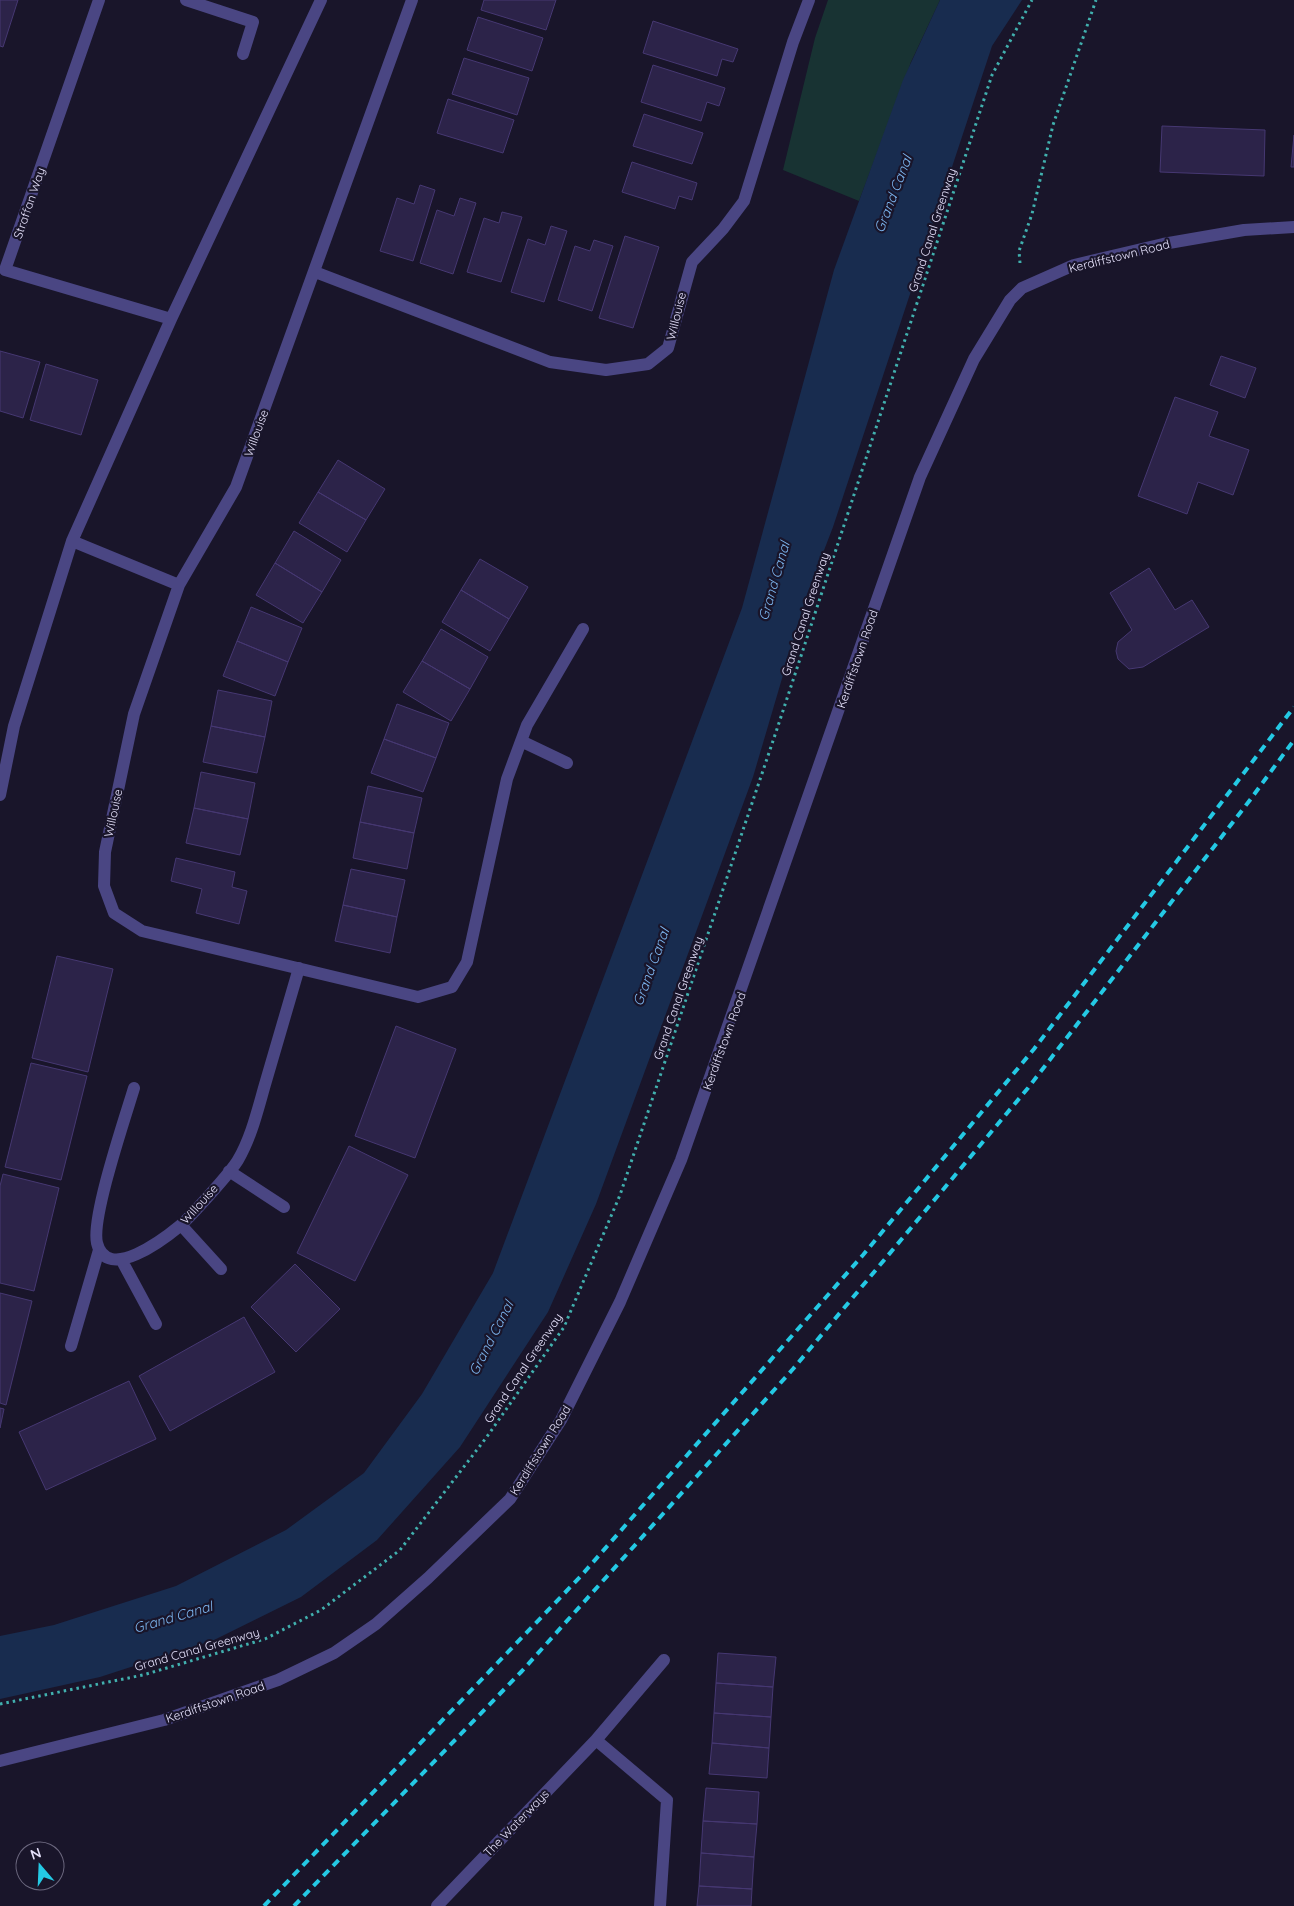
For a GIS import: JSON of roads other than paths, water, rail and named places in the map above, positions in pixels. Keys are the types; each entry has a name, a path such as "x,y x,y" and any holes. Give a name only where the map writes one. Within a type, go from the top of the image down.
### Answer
{"street":[{"name":"Straffan Way","path":"100,0 2,270 171,319"},
{"path":"186,0 253,22 243,54"},
{"path":"0,795 14,726 72,541 171,319 321,0"},
{"name":"Willouise","path":"412,0 236,487 179,585 134,714 105,852 104,886 114,914 142,931 418,997 452,988 467,962 507,779 527,725 583,630"},
{"name":"Willouise","path":"315,272 550,362 606,370 648,364 668,348 692,262 724,229 744,201 793,42 809,0"},
{"name":"Kerdiffstown Road","path":"0,1761 164,1720 278,1680 334,1652 376,1624 415,1590 510,1499 561,1420 620,1302 678,1169 920,477 974,359 1010,300 1022,288 1074,265 1163,244 1244,230 1294,227"},
{"path":"72,541 179,585"},
{"path":"521,741 567,763"},
{"name":"Willouise","path":"122,1261 143,1251 181,1225 238,1161 252,1130 299,968"},
{"path":"134,1088 100,1210 96,1240 99,1250 108,1258 122,1261 156,1324"},
{"path":"229,1171 284,1208"},
{"path":"181,1225 221,1269"},
{"path":"71,1346 99,1250"},
{"name":"The Waterways","path":"437,1906 596,1740 664,1660"},
{"path":"596,1740 667,1800 660,1906"}],"water":[{"name":"Grand Canal","path":"940,0 1022,0 992,46 833,527 806,597 753,777 596,1204 548,1312 460,1447 377,1540 301,1597 214,1640 100,1677 0,1699 0,1636 54,1625 176,1586 286,1530 364,1473 422,1394 493,1273 742,608 834,270 903,80"}],"railway":[{"path":"264,1906 580,1577 863,1255 1034,1049 1294,707"},
{"path":"294,1906 522,1671 793,1369 1028,1088 1294,740"}]}
